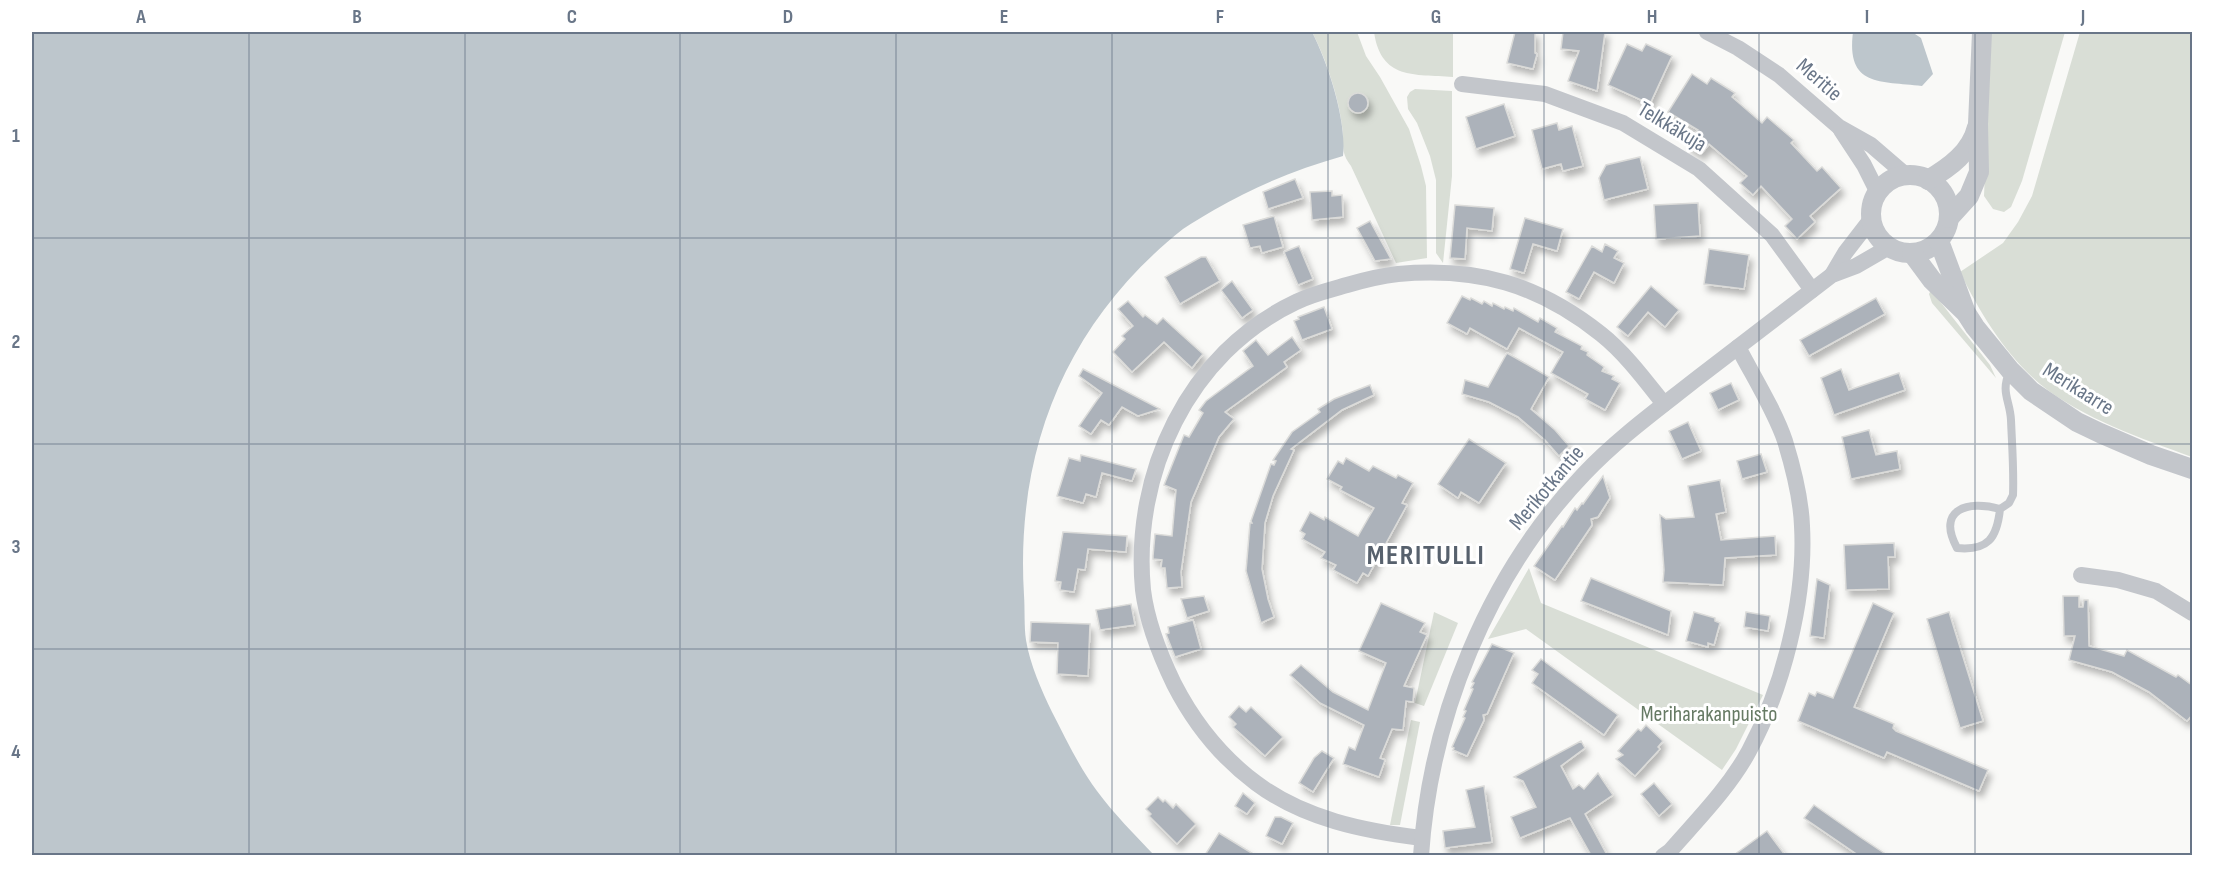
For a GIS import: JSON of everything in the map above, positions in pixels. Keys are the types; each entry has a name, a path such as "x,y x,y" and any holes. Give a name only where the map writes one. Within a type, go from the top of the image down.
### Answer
{"street":[{"name":"Meritie","path":"1707,32 1738,48 1779,75 1839,127 1871,145 1907,176"},
{"path":"1949,218 1944,194 1928,180 1907,176 1896,178 1886,184 1873,203 1872,218 1878,237 1889,246 1902,252 1912,253 1931,248 1939,241 1949,218 1969,196 1979,172 1978,124 1982,32"},
{"name":"Telkkäkuja","path":"1462,84 1545,94 1623,123 1699,169 1772,236 1812,290"},
{"path":"1928,180 1955,162 1969,146 1978,124"},
{"name":"Meritie","path":"1839,127 1864,165 1878,193"},
{"name":"Merikotkantie","path":"1832,275 1845,253 1872,218"},
{"name":"Merikaarre","path":"1939,241 1966,313"},
{"name":"Merikotkantie","path":"1421,855 1436,757 1455,689 1482,624 1533,538 1557,505 1584,474 1664,404 1832,275 1856,266 1889,246"},
{"name":"Merikaarre","path":"1912,253 1932,280 1966,313 2010,370 2031,391 2077,422 2151,455 2193,469"},
{"path":"1422,838 1377,833 1344,825 1319,816 1258,785 1230,761 1206,735 1182,699 1163,663 1151,629 1143,592 1142,560 1145,510 1162,446 1175,418 1199,381 1219,359 1269,317 1297,302 1326,291 1380,276 1430,272 1474,274 1508,282 1541,295 1602,335 1626,358 1664,404"},
{"path":"1663,855 1670,851 1710,806 1749,752 1770,704 1791,640 1797,608 1802,526 1795,483 1784,440 1738,348"},
{"path":"2081,575 2118,580 2156,591 2193,613"}],"lane":[{"path":"2000,509 1972,506 1955,513 1949,522 1950,536 1957,548 1971,550 1984,544 1995,535 2000,509 2009,503 2013,495 2011,417 2005,394 2005,382 2010,370"}],"green space":[{"path":"1312,32 1357,32 1366,56 1409,129 1426,186 1427,258 1396,263 1345,156 1335,90"},
{"path":"1374,32 1453,32 1453,77 1413,74 1392,67 1378,48"},
{"path":"1991,32 2065,32 2022,181 2011,207 2004,212 1993,209 1984,196"},
{"path":"2080,32 2192,32 2192,457 2133,435 2094,417 2040,384 2016,360 1994,332 1960,272 2003,243 2032,196"},
{"path":"1415,89 1452,91 1452,176 1443,263 1436,253 1436,180 1430,156 1417,123 1408,109 1407,97"},
{"path":"1931,290 1990,365 1996,378 1932,303 1929,294"},
{"name":"Meriharakanpuisto","path":"1529,568 1541,603 1763,695 1736,749 1722,770 1526,629 1488,639"},
{"path":"1434,612 1458,623 1424,706 1415,703"},
{"path":"1411,720 1420,722 1400,825 1390,825"}],"shaded area":[{"path":"32,32 1312,32 1335,92 1342,126 1343,156 1277,179 1230,201 1183,229 1142,265 1108,304 1079,347 1057,392 1040,439 1029,489 1023,541 1024,595 1026,640 1033,668 1052,712 1090,782 1117,816 1154,855 32,855"},
{"path":"1853,32 1912,32 1921,38 1933,74 1922,86 1869,78 1855,63 1852,50"}],"building":[{"path":"1515,32 1535,32 1535,53 1537,54 1533,69 1507,63"},
{"path":"1563,32 1605,32 1597,91 1568,81 1579,51 1561,49"},
{"path":"1627,44 1642,51 1646,44 1672,56 1650,104 1608,85"},
{"path":"1692,74 1707,84 1711,78 1735,93 1732,97 1762,123 1767,117 1794,140 1791,143 1817,171 1822,167 1841,188 1810,216 1815,222 1797,239 1785,226 1792,219 1761,186 1753,195 1740,183 1747,176 1709,144 1701,154 1687,145 1698,130 1668,112"},
{"path":"1358,93 1365,96 1368,103 1365,110 1358,113 1351,110 1348,103 1351,96"},
{"path":"1504,104 1515,136 1476,149 1466,117"},
{"path":"1557,123 1559,130 1572,126 1583,166 1563,171 1561,164 1542,169 1532,130"},
{"path":"1640,157 1648,189 1604,200 1599,178 1606,165"},
{"path":"1295,179 1303,198 1268,209 1263,192"},
{"path":"1332,191 1332,196 1342,195 1343,217 1312,220 1310,192"},
{"path":"1698,203 1700,236 1656,239 1654,205"},
{"path":"1455,205 1494,208 1492,231 1467,228 1465,259 1450,258"},
{"path":"1274,216 1283,247 1262,253 1260,246 1250,248 1243,225"},
{"path":"1525,218 1563,229 1557,251 1533,244 1524,273 1510,269"},
{"path":"1370,221 1391,259 1375,261 1357,228"},
{"path":"1605,244 1618,251 1614,258 1624,263 1614,283 1594,272 1579,299 1566,292 1592,246 1602,252"},
{"path":"1299,246 1313,279 1298,285 1284,252"},
{"path":"1709,249 1749,255 1744,289 1704,284"},
{"path":"1201,257 1206,257 1220,281 1180,304 1165,277"},
{"path":"1232,281 1253,310 1242,318 1221,290"},
{"path":"1651,286 1679,310 1665,327 1648,312 1628,336 1617,327"},
{"path":"1462,296 1482,304 1484,301 1504,309 1505,307 1513,311 1514,308 1538,322 1540,318 1557,328 1555,332 1582,346 1581,349 1588,352 1587,355 1604,367 1602,371 1614,376 1612,379 1620,383 1605,410 1585,399 1588,394 1551,373 1563,352 1519,328 1507,349 1470,328 1467,334 1447,323"},
{"path":"1876,298 1885,314 1809,356 1800,340"},
{"path":"1128,301 1143,317 1145,315 1157,324 1163,318 1203,354 1192,368 1164,342 1132,372 1113,352 1125,339 1122,336 1133,326 1118,309"},
{"path":"1324,307 1332,329 1302,340 1294,321 1299,319 1298,317"},
{"path":"1292,337 1301,350 1284,362 1287,367 1225,412 1234,419 1219,437 1191,502 1181,572 1182,587 1167,588 1165,568 1161,568 1162,560 1153,559 1155,534 1172,536 1176,490 1164,485 1184,435 1189,437 1203,413 1199,410 1206,401 1253,366 1243,351 1256,340 1268,355"},
{"path":"1507,353 1549,377 1531,409 1569,446 1559,456 1545,440 1518,417 1489,402 1462,394 1465,380 1488,387"},
{"path":"1083,369 1160,409 1138,416 1122,407 1109,425 1101,420 1091,434 1079,426 1102,393 1079,376"},
{"path":"1841,369 1849,390 1899,373 1905,390 1834,415 1821,378"},
{"path":"1731,383 1739,400 1718,410 1710,393"},
{"path":"1370,385 1374,395 1342,410 1291,449 1294,450 1273,496 1265,523 1262,569 1274,617 1261,623 1246,571 1250,523 1252,523 1271,464 1274,465 1276,461 1273,460 1292,432 1320,412 1318,409 1334,399"},
{"path":"1688,422 1701,451 1682,459 1669,431"},
{"path":"1869,430 1876,455 1897,451 1900,469 1851,479 1842,437"},
{"path":"1469,439 1506,463 1479,503 1461,492 1458,498 1438,484"},
{"path":"1761,454 1767,472 1742,479 1737,461"},
{"path":"1081,455 1136,469 1132,481 1102,473 1096,497 1086,494 1083,503 1057,496 1069,458 1080,461"},
{"path":"1346,458 1369,471 1373,466 1396,478 1398,475 1413,483 1402,503 1407,505 1368,576 1363,573 1357,583 1333,570 1336,565 1321,558 1325,552 1302,539 1305,534 1300,531 1310,512 1324,520 1325,517 1358,536 1374,508 1340,490 1342,487 1327,479 1338,461 1343,464"},
{"path":"1603,476 1610,498 1598,517 1591,519 1592,525 1555,580 1534,566 1575,508 1577,510 1583,504"},
{"path":"1720,480 1726,512 1716,514 1721,540 1775,536 1776,555 1725,558 1723,585 1663,582 1660,515 1666,519 1694,517 1688,486"},
{"path":"1063,532 1127,536 1126,552 1088,549 1085,570 1078,569 1074,592 1060,590 1061,582 1055,581"},
{"path":"1894,543 1895,557 1888,557 1889,589 1846,590 1844,545"},
{"path":"1591,578 1671,611 1668,635 1581,601"},
{"path":"1817,579 1830,585 1824,638 1810,636"},
{"path":"1204,596 1209,611 1187,618 1181,599"},
{"path":"2063,596 2079,596 2079,607 2083,607 2084,600 2088,600 2089,646 2124,656 2127,650 2176,677 2178,675 2193,686 2193,714 2187,721 2149,692 2112,672 2069,660 2075,636 2064,636"},
{"path":"1381,603 1425,623 1420,632 1427,635 1404,686 1414,688 1413,702 1406,701 1403,730 1392,729 1380,758 1385,760 1379,777 1343,764 1349,747 1355,750 1364,725 1320,703 1290,675 1301,665 1333,692 1368,710 1386,663 1359,651"},
{"path":"1873,603 1894,613 1854,707 1894,724 1893,728 1896,731 1988,770 1979,791 1887,752 1884,758 1798,721 1809,693 1815,696 1817,692 1833,698"},
{"path":"1131,604 1135,625 1100,630 1096,610"},
{"path":"1694,612 1715,618 1715,621 1720,623 1714,645 1708,643 1708,647 1686,641"},
{"path":"1746,612 1770,616 1768,631 1744,627"},
{"path":"1949,612 1983,721 1960,728 1927,619"},
{"path":"1193,620 1201,649 1175,657 1166,634 1169,633 1168,627"},
{"path":"1031,622 1090,624 1088,676 1057,674 1058,643 1030,642"},
{"path":"1492,644 1514,653 1487,714 1483,715 1484,720 1467,756 1453,750 1452,747 1465,718 1463,717 1466,711 1464,710 1473,689 1471,688 1474,683 1472,682"},
{"path":"1541,659 1618,715 1604,735 1532,683 1538,674 1532,670"},
{"path":"1239,706 1246,712 1251,707 1283,737 1265,756 1233,727 1236,724 1229,717"},
{"path":"1646,725 1663,741 1658,747 1660,749 1635,776 1616,759 1623,755 1618,751 1638,729 1641,731"},
{"path":"1581,741 1585,748 1561,766 1573,789 1579,785 1584,789 1598,773 1613,795 1585,814 1607,855 1591,855 1570,818 1520,838 1511,817 1536,807 1523,781 1514,777"},
{"path":"1322,751 1334,758 1313,792 1299,783 1314,758"},
{"path":"1654,783 1672,804 1659,816 1641,794"},
{"path":"1484,786 1492,842 1445,848 1443,831 1475,827 1466,790"},
{"path":"1243,793 1255,803 1247,814 1235,806"},
{"path":"1158,797 1173,808 1176,804 1196,824 1177,844 1149,816 1151,814 1146,809"},
{"path":"1814,805 1887,855 1858,855 1804,818"},
{"path":"1275,817 1281,817 1293,823 1282,844 1266,836"},
{"path":"1767,831 1785,855 1734,855"},
{"path":"1219,833 1255,855 1205,855"}],"district":[{"name":"MERITULLI","path":"1426,555"}]}
